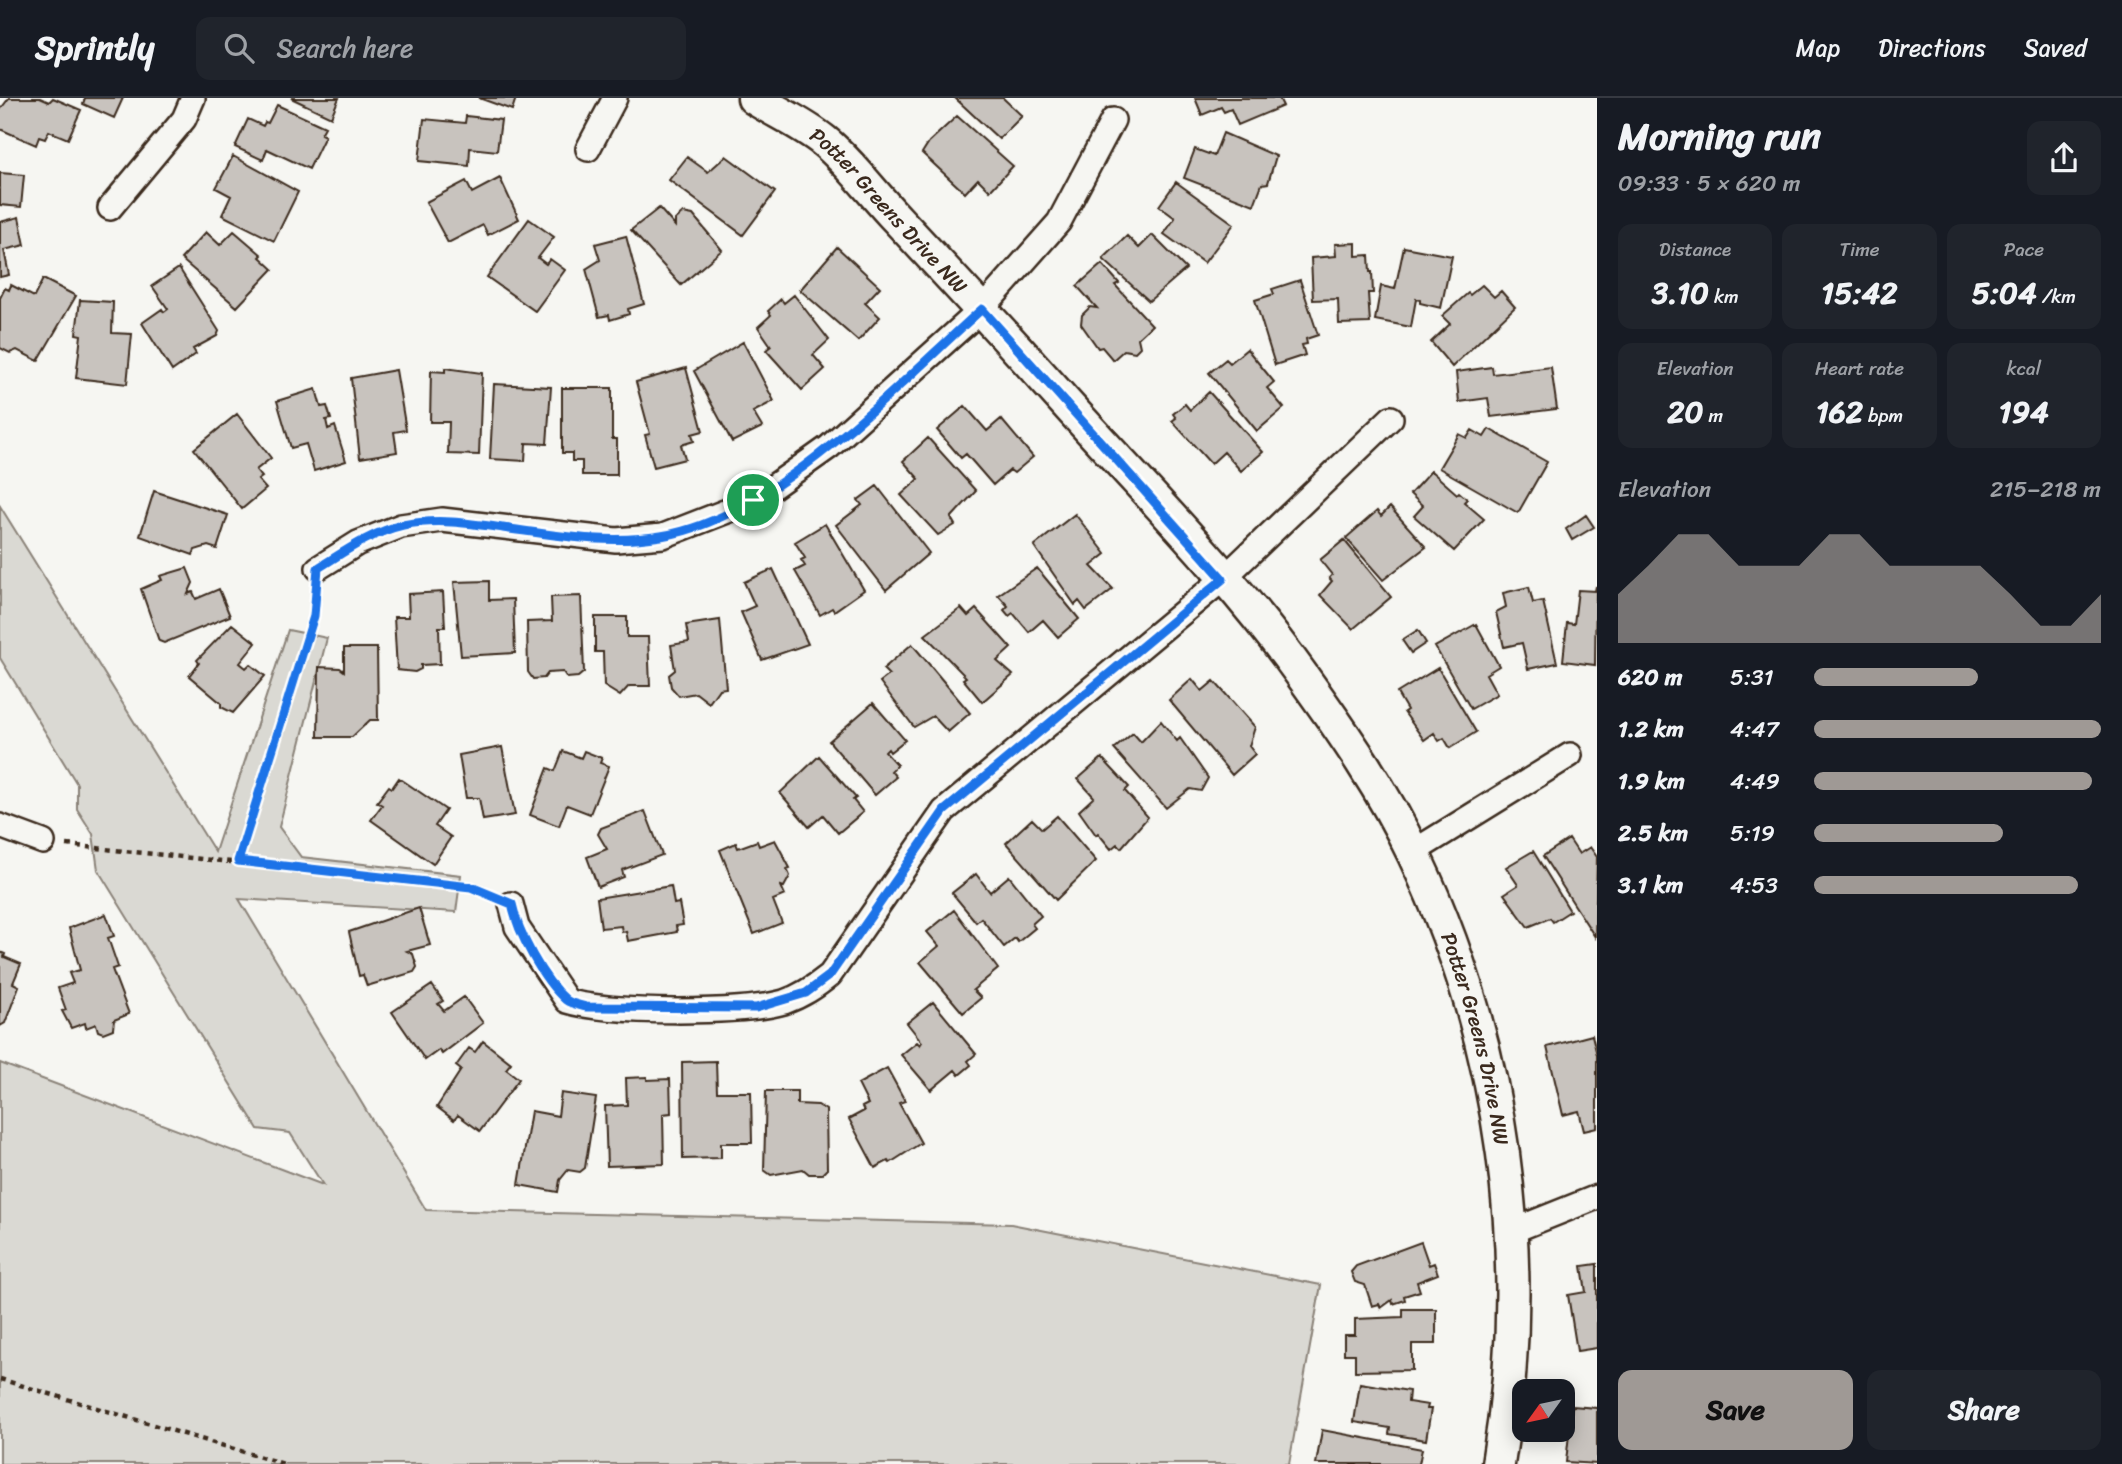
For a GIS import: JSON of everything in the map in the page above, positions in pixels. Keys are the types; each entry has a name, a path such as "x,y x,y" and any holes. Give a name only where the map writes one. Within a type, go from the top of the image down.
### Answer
{"street":[{"path":"110,208 184,119 193,98"},
{"path":"588,149 615,98"},
{"name":"Potter Greens Drive NW","path":"754,98 824,141 982,309 1223,579 1306,681 1358,756 1413,852 1445,927 1484,1053 1504,1154 1512,1231 1514,1324 1506,1417 1498,1464"},
{"name":"Potter Greens Drive NW","path":"982,309 1059,222 1113,120"},
{"path":"318,568 358,543 401,526 442,520 616,540 663,536 707,521 753,500 829,447 982,309"},
{"path":"512,904 517,927 568,1002 614,1009 756,1008 806,993 830,975 944,811 1223,579 1391,418"},
{"path":"1413,852 1570,755"},
{"path":"0,827 43,842"},
{"path":"1512,1231 1597,1197"}],"path":[{"path":"238,861 314,616 318,568"},
{"path":"43,842 471,887 512,904"},
{"path":"0,1379 284,1464"}],"shaded area":[{"path":"0,506 215,852 288,630 327,638 279,827 301,857 461,875 456,912 239,899 426,1210 1011,1224 1321,1285 1289,1464 0,1464 0,1063 323,1185 290,1133 258,1129 98,870 93,834 77,809 77,784 0,658"}],"building":[{"path":"9,98 40,98 49,102 53,98 81,110 68,139 49,131 45,139 39,137 36,145 0,129 0,110"},
{"path":"85,98 123,98 114,118 83,104"},
{"path":"291,98 339,98 331,117"},
{"path":"479,98 516,98 512,110"},
{"path":"955,98 1003,98 1022,116 999,139"},
{"path":"1195,98 1279,98 1283,106 1238,125 1231,109 1224,112 1221,107 1202,115"},
{"path":"277,105 325,127 321,134 325,136 309,169 267,149 263,160 235,147 248,119 263,126 265,122 268,123"},
{"path":"466,116 501,120 497,151 470,148 469,166 419,161 424,119 465,123"},
{"path":"957,116 1013,166 990,191 978,179 965,193 922,153 929,142"},
{"path":"1223,133 1276,156 1268,183 1262,184 1254,205 1184,178 1195,149 1214,156"},
{"path":"233,156 298,192 274,241 222,215 231,196 216,188"},
{"path":"726,156 775,192 743,235 669,180 687,157 708,172"},
{"path":"0,173 24,175 21,207 0,205"},
{"path":"500,178 519,219 488,235 483,225 448,243 426,202 466,181 472,193"},
{"path":"1176,182 1234,224 1204,263 1164,234 1175,218 1159,206"},
{"path":"659,208 675,226 675,220 683,213 693,215 722,250 681,285 631,230"},
{"path":"19,217 25,245 4,250 9,275 0,277 0,222"},
{"path":"529,219 554,237 538,258 546,264 550,259 565,270 535,311 487,277"},
{"path":"234,231 262,255 260,257 273,269 237,307 181,259 206,232 220,245"},
{"path":"1152,235 1186,269 1149,301 1103,259 1127,236 1139,248"},
{"path":"626,236 644,304 628,309 629,314 610,320 609,315 599,317 586,269 600,260 595,244"},
{"path":"1356,243 1356,256 1369,255 1372,272 1373,293 1368,293 1370,323 1339,324 1338,299 1313,300 1311,258 1336,256 1335,244"},
{"path":"837,247 880,287 865,303 880,317 858,341 800,290"},
{"path":"1404,247 1452,256 1441,308 1420,303 1420,300 1416,299 1411,327 1375,320 1381,286 1395,289"},
{"path":"1102,264 1119,283 1115,285 1152,325 1138,338 1140,347 1135,352 1124,350 1113,360 1102,347 1098,348 1081,324 1082,315 1090,307 1097,308 1077,286"},
{"path":"179,268 219,331 217,336 193,349 196,354 172,371 142,323 162,309 164,312 168,309 152,286"},
{"path":"43,279 76,296 38,361 17,350 10,353 0,348 0,298 5,288 9,290 11,285 34,297"},
{"path":"1300,280 1318,335 1306,339 1307,344 1302,345 1305,355 1275,365 1255,300 1274,294 1272,289"},
{"path":"1482,285 1494,297 1501,291 1515,307 1452,367 1431,342 1450,324 1442,316 1468,293 1470,295"},
{"path":"794,295 829,340 813,355 825,369 802,390 766,350 771,346 758,327 771,315 768,311 781,299 784,303"},
{"path":"80,300 113,302 112,333 132,334 127,384 76,378 81,335 76,334"},
{"path":"743,342 774,401 753,412 762,427 732,442 694,371"},
{"path":"1247,349 1274,382 1267,388 1284,408 1257,431 1209,373 1226,359 1230,363"},
{"path":"1492,367 1493,374 1551,367 1557,409 1491,417 1488,398 1459,402 1456,372"},
{"path":"445,368 482,373 479,455 448,454 449,422 430,422 431,371 445,372"},
{"path":"686,368 703,431 692,434 694,441 681,445 685,459 654,467 645,435 650,434 636,382"},
{"path":"396,370 406,430 394,432 397,452 360,458 351,378"},
{"path":"494,384 551,387 547,444 526,443 525,461 490,459"},
{"path":"562,388 612,388 612,439 617,439 617,475 582,475 582,461 572,461 572,453 562,453"},
{"path":"316,389 321,407 327,406 331,419 326,420 328,429 335,426 346,461 314,471 306,444 291,448 277,401"},
{"path":"1209,392 1263,452 1241,471 1224,452 1211,464 1172,421 1176,418 1173,414 1185,404 1190,410"},
{"path":"965,406 987,431 1001,419 1033,457 1014,473 1010,470 993,485 966,454 961,458 937,430"},
{"path":"237,414 271,458 256,470 262,477 258,480 266,489 242,509 194,449"},
{"path":"1489,429 1547,462 1518,513 1439,468 1459,434 1467,438 1472,430 1484,437"},
{"path":"928,438 976,491 951,518 955,525 938,535 901,495 919,479 903,461"},
{"path":"1431,471 1457,494 1459,492 1467,499 1464,502 1484,519 1454,551 1414,516 1423,506 1410,494"},
{"path":"877,486 929,553 886,590 836,525 862,505 858,500"},
{"path":"154,491 228,515 217,549 208,546 195,550 193,555 140,536"},
{"path":"1390,507 1426,547 1383,580 1346,538 1377,511 1381,516"},
{"path":"1075,514 1106,554 1091,566 1113,589 1086,610 1079,601 1075,605 1034,546"},
{"path":"1586,515 1594,527 1572,540 1566,529"},
{"path":"825,524 864,590 834,611 832,608 820,615 795,571 805,566 801,560 805,558 795,542"},
{"path":"1344,540 1391,597 1353,629 1320,595 1332,581 1329,578 1332,575 1320,560"},
{"path":"187,568 193,583 188,594 193,592 196,599 219,589 230,616 164,643 159,641 141,589 162,580 160,576"},
{"path":"1037,568 1079,619 1058,637 1043,620 1029,632 1013,613 1009,616 1004,610 1008,606 998,595"},
{"path":"773,569 808,644 762,660 741,612 755,606 744,582"},
{"path":"489,581 489,600 513,599 515,653 461,656 454,582"},
{"path":"1596,586 1595,665 1563,661 1567,623 1574,624 1578,590 1595,591"},
{"path":"1529,587 1533,603 1543,601 1557,663 1528,669 1522,643 1504,647 1496,612 1506,607 1503,593"},
{"path":"443,592 445,627 439,627 440,664 421,665 421,669 415,672 397,670 394,617 409,617 408,594"},
{"path":"581,596 584,672 578,677 567,678 563,672 548,673 544,678 533,679 528,672 527,622 552,621 551,597"},
{"path":"961,608 968,616 976,609 1011,648 997,661 1013,675 982,702 963,679 966,677 925,635"},
{"path":"595,617 627,617 627,637 648,637 650,686 629,686 620,696 604,686 603,652 595,652"},
{"path":"720,620 726,688 719,689 709,703 696,693 679,696 671,687 669,675 675,670 671,645 689,642 686,625"},
{"path":"232,624 256,643 240,663 246,668 250,664 265,676 233,713 221,707 221,703 189,676 199,663 197,660"},
{"path":"1476,624 1499,666 1486,674 1497,694 1471,709 1435,647"},
{"path":"1418,630 1426,643 1411,653 1402,640"},
{"path":"912,644 970,713 948,732 933,716 914,727 880,682 889,675 883,669"},
{"path":"344,648 377,648 378,720 370,720 352,737 318,737 319,667 340,668 344,671"},
{"path":"1438,668 1476,732 1450,748 1444,738 1439,741 1434,733 1424,740 1404,712 1407,710 1397,693"},
{"path":"1192,679 1202,691 1214,681 1255,727 1249,746 1255,754 1232,775 1169,700"},
{"path":"873,703 905,740 890,752 888,749 885,752 897,765 891,771 896,777 875,795 829,741"},
{"path":"1161,721 1177,741 1180,738 1208,778 1201,791 1190,789 1166,808 1114,749 1133,733 1141,742"},
{"path":"502,747 515,815 483,820 479,798 466,798 459,755"},
{"path":"563,751 581,758 584,751 602,758 600,763 609,766 590,814 567,805 559,826 530,815 548,768 555,771"},
{"path":"819,756 856,798 853,800 863,812 838,833 823,815 809,827 780,793"},
{"path":"1102,758 1129,787 1125,791 1148,817 1121,848 1117,844 1111,849 1098,833 1096,835 1079,811 1094,797 1078,779"},
{"path":"399,778 446,810 435,826 451,837 433,864 371,820 382,805 377,802"},
{"path":"645,811 662,855 622,870 624,877 598,887 587,857 607,849 598,834 601,828"},
{"path":"1057,816 1096,861 1056,900 1006,843 1032,819 1042,829"},
{"path":"1569,839 1579,854 1590,847 1597,857 1595,937 1543,856"},
{"path":"775,840 790,868 787,869 790,876 784,887 781,886 785,895 773,900 782,923 754,934 720,850 736,843 738,848 757,841 759,846"},
{"path":"1533,851 1570,911 1553,922 1550,918 1528,927 1504,894 1518,885 1506,867"},
{"path":"976,874 990,892 1009,876 1041,916 1032,924 1035,928 1018,942 1015,938 1004,947 981,918 976,922 952,893"},
{"path":"671,886 674,904 679,903 683,925 676,926 677,932 628,941 626,931 622,932 621,926 601,928 597,898"},
{"path":"419,908 430,945 407,951 413,954 417,967 414,972 367,986 363,975 359,976 349,932"},
{"path":"954,910 998,969 973,990 981,998 963,1013 920,962 939,946 927,932"},
{"path":"106,914 114,936 108,938 118,967 112,969 129,1014 114,1020 113,1029 103,1033 98,1031 96,1024 86,1028 85,1023 71,1028 62,1011 66,1010 58,988 73,983 69,973 80,970 69,928"},
{"path":"0,952 5,954 4,957 21,964 13,983 19,986 5,1023 0,1026"},
{"path":"432,985 443,1001 438,1004 444,1011 464,997 483,1023 442,1054 439,1050 425,1060 392,1012"},
{"path":"933,1002 976,1054 968,1061 971,1065 959,1075 955,1070 931,1090 901,1055 917,1042 920,1045 922,1042 907,1023"},
{"path":"1592,1035 1597,1055 1597,1128 1584,1131 1579,1111 1563,1115 1547,1047"},
{"path":"483,1041 511,1063 506,1069 519,1079 480,1131 458,1115 454,1120 437,1107 461,1070 456,1066 469,1048 475,1052"},
{"path":"716,1061 717,1092 751,1092 752,1143 721,1143 721,1158 683,1159 682,1062"},
{"path":"887,1068 905,1101 899,1103 921,1143 890,1163 888,1161 875,1168 849,1119 864,1111 862,1107 868,1104 858,1084"},
{"path":"647,1077 647,1080 670,1079 671,1113 663,1114 664,1164 607,1166 605,1106 627,1105 626,1078"},
{"path":"766,1091 797,1091 797,1104 818,1105 826,1110 827,1169 822,1174 809,1174 803,1169 771,1175 764,1170"},
{"path":"561,1093 596,1098 585,1168 580,1172 568,1170 560,1180 558,1192 519,1185 531,1111 558,1116"},
{"path":"1421,1242 1429,1265 1434,1263 1438,1274 1417,1282 1420,1291 1404,1296 1405,1300 1393,1304 1392,1300 1381,1308 1379,1304 1372,1306 1365,1285 1355,1282 1351,1272 1356,1266"},
{"path":"1597,1264 1597,1348 1577,1351 1568,1295 1586,1292 1582,1266"},
{"path":"1403,1309 1436,1309 1436,1344 1412,1344 1412,1370 1355,1371 1355,1354 1344,1354 1344,1335 1355,1335 1355,1319 1403,1317"},
{"path":"1360,1383 1409,1391 1408,1402 1428,1405 1427,1409 1431,1409 1426,1440 1389,1434 1390,1428 1354,1422"},
{"path":"1575,1406 1597,1408 1597,1464 1566,1462 1568,1442 1575,1442"},
{"path":"1322,1430 1422,1449 1419,1464 1316,1464"}],"route":[{"path":"982,309 1223,579 944,811 830,975 806,993 782,1002 756,1008 586,1007 568,1002 553,985 517,927 512,904 471,887 238,861 314,616 318,568 358,543 401,526 442,520 616,540 663,536 707,521 753,500 829,447 982,309"}]}
